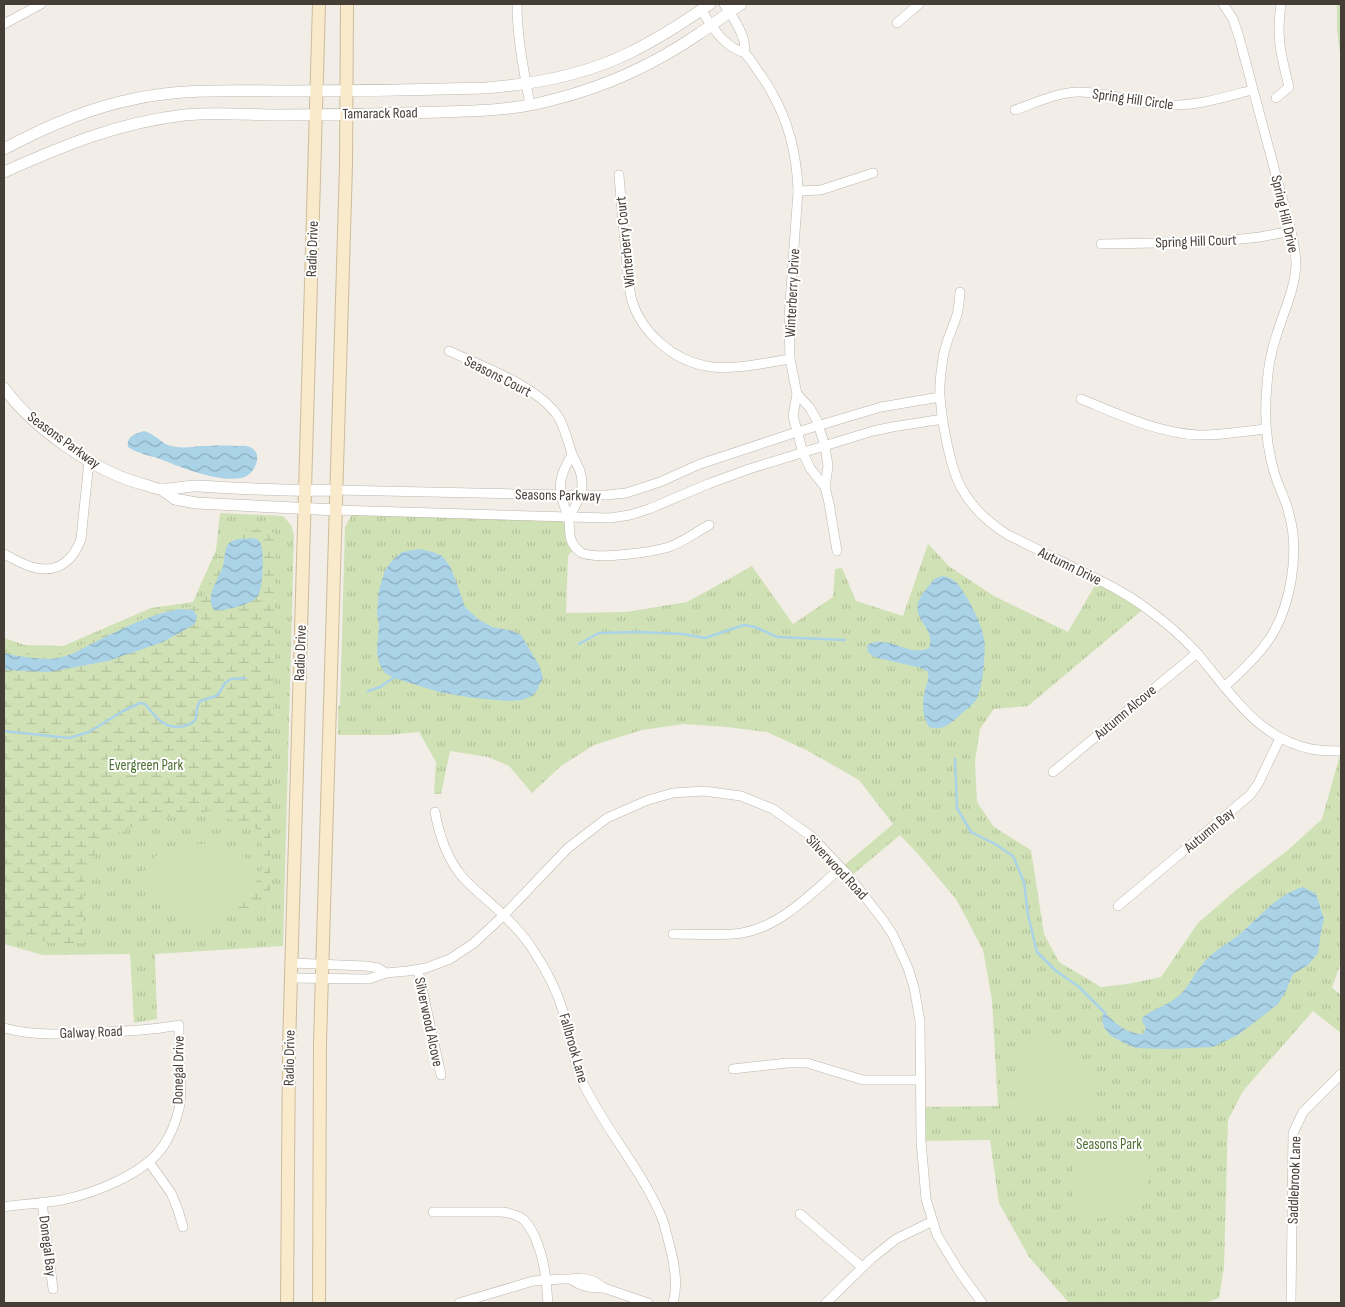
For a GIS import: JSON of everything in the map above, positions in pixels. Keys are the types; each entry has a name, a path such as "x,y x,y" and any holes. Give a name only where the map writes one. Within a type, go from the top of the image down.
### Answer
{"main road":[{"name":"Radio Drive","path":"287,1303 287,1144 291,963 319,4"},
{"name":"Radio Drive","path":"319,1303 322,964 347,114 347,4"}],"street":[{"path":"4,24 41,4"},
{"path":"517,4 518,35 530,105"},
{"name":"Tamarack Road","path":"4,172 84,138 140,122 186,115 347,114 490,110 551,101 616,79 665,55 712,25 727,8 741,4"},
{"path":"897,23 919,4"},
{"name":"Spring Hill Drive","path":"1224,4 1233,19 1239,38 1291,231 1296,262 1292,291 1275,337 1269,362 1266,400 1266,428 1270,454 1275,475 1290,514 1294,556 1291,580 1286,602 1269,640 1256,657 1224,687"},
{"path":"1276,98 1289,87 1280,52 1278,34 1280,4"},
{"name":"Tamarack Road","path":"4,149 64,120 102,107 134,99 174,93 486,88 526,84 590,69 627,54 673,29 706,7"},
{"name":"Winterberry Drive","path":"706,7 712,25 727,44 745,53"},
{"name":"Winterberry Drive","path":"727,8 741,33 745,53 772,91 790,134 794,152 798,191 789,317 790,359 797,394 793,416 803,453 810,468 825,487"},
{"name":"Spring Hill Circle","path":"1014,110 1065,93 1095,94 1168,106 1205,102 1252,90"},
{"path":"798,191 821,190 873,173"},
{"name":"Winterberry Court","path":"618,175 632,302 649,332 663,346 676,354 691,362 707,367 737,367 790,359"},
{"name":"Spring Hill Court","path":"1101,244 1214,242 1291,231"},
{"name":"Autumn Drive","path":"960,292 957,317 944,351 940,376 940,397 954,470 961,488 970,502 993,525 1008,535 1124,592 1163,621 1197,653 1248,715 1258,724 1280,738 1310,749 1341,751"},
{"name":"Seasons Court","path":"449,351 517,383 546,403 558,418 569,441 572,455 580,473 582,495"},
{"name":"Seasons Parkway","path":"4,388 20,408 37,423 89,461 139,484 161,489 197,486 217,488 561,495 626,493 644,488 700,464 797,432 890,405 940,397"},
{"name":"Winterberry Drive","path":"797,394 810,408 825,446 828,466 825,487 837,551"},
{"path":"1081,399 1149,426 1182,434 1221,434 1266,428"},
{"name":"Seasons Parkway","path":"161,489 175,499 196,503 336,510 610,518 649,509 749,469 825,446 886,428 944,419"},
{"path":"569,517 561,495 562,472 572,455"},
{"path":"4,554 28,566 47,570 67,562 73,556 78,550 81,539 89,461"},
{"path":"569,517 582,495"},
{"name":"Seasons Parkway","path":"569,517 571,539 575,547 582,553 607,556 626,555 670,546 709,525"},
{"name":"Autumn Alcove","path":"1053,772 1197,653"},
{"name":"Autumn Bay","path":"1118,906 1250,795 1258,784 1280,738"},
{"name":"Silverwood Road","path":"291,978 369,979 386,973 418,970 442,963 474,943 504,915 568,848 607,818 648,800 673,793 704,791 741,796 773,809 812,838 848,875 883,920 908,968 914,987 920,1021 923,1171 926,1199 937,1235 959,1271 982,1303"},
{"name":"Fallbrook Lane","path":"435,812 438,833 449,857 459,872 472,888 504,915 523,936 536,954 550,980 562,1007 576,1062 587,1091 647,1189 661,1216 666,1230 676,1282 673,1303"},
{"path":"673,934 742,933 765,926 788,913 841,868"},
{"name":"Silverwood Road","path":"291,963 373,966 386,973"},
{"name":"Silverwood Alcove","path":"418,970 440,1075"},
{"name":"Galway Road","path":"4,1028 57,1034 134,1031 179,1025"},
{"name":"Donegal Drive","path":"4,1208 62,1200 106,1186 148,1162 164,1145 173,1128 179,1108 179,1025"},
{"path":"734,1069 787,1063 807,1063 862,1080 920,1080"},
{"name":"Saddlebrook Lane","path":"1291,1303 1293,1133 1302,1112 1341,1074"},
{"path":"148,1162 171,1193 183,1227"},
{"name":"Donegal Bay","path":"42,1202 53,1289"},
{"path":"433,1212 502,1212 513,1214 524,1220 531,1229 541,1251 546,1270 548,1303"},
{"path":"800,1214 862,1267"},
{"path":"826,1303 862,1267 896,1239 933,1222"},
{"path":"459,1303 533,1281 570,1279 578,1285 604,1288 648,1303"}],"green space":[{"path":"1337,4 1341,4 1341,62 1337,29"},
{"name":"Seasons Park","path":"354,511 569,517 575,547 568,556 566,613 626,612 687,602 752,566 793,624 833,597 835,569 842,568 856,601 903,616 928,544 950,567 994,596 1068,632 1098,580 1146,607 1028,706 994,709 980,729 975,761 977,802 994,827 1031,850 1044,934 1059,962 1101,987 1161,977 1198,923 1236,890 1288,850 1322,819 1341,751 1341,962 1332,988 1341,995 1341,1033 1313,1011 1243,1091 1228,1120 1224,1267 1219,1298 1205,1303 1069,1303 1029,1257 999,1203 990,1140 921,1141 921,1107 998,1106 992,1000 983,950 956,899 900,835 850,877 841,868 893,824 859,780 808,751 767,732 684,724 642,730 594,745 561,766 532,793 509,766 488,757 450,751 441,794 434,794 436,762 419,732 389,735 338,735 345,527"},
{"name":"Evergreen Park","path":"220,513 283,516 291,525 294,535 283,946 155,954 157,1019 134,1023 130,954 43,955 4,944 4,638 25,645 63,646 151,608 193,602 216,550"},
{"name":"Evergreen Park","path":"268,530 275,534 276,551 270,889 268,902 263,910 233,914 261,874 263,854 259,831 254,827 238,823 210,811 143,821 100,844 84,876 83,943 54,943 4,935 4,649 32,654 54,655 71,650 158,611 196,606 210,583 224,538 237,531"},
{"path":"216,844 235,850 251,862 258,879 208,935 201,935 139,878 152,859 168,847"},
{"path":"1018,1038 1052,1040 1078,1054 1090,1070 1093,1080 1096,1094 1096,1114 1027,1116 1018,1105"},
{"path":"1082,1145 1144,1147 1148,1172 1147,1184 1137,1203 1117,1215 1103,1218 1091,1218 1073,1213 1073,1155"}],"water":[{"path":"144,431 167,445 177,447 248,446 257,455 256,464 250,473 241,478 231,479 210,476 140,453 128,447 128,440 134,434"},
{"path":"257,539 261,543 262,549 262,579 258,596 238,607 214,610 211,605 211,594 223,566 227,545 234,540"},
{"path":"419,549 442,556 450,566 465,607 478,619 492,627 513,631 521,635 540,667 543,678 532,696 522,700 508,701 473,698 439,692 394,678 385,673 379,663 377,652 379,590 385,570 393,560 402,552"},
{"path":"944,576 957,583 974,610 984,639 984,661 982,679 976,700 942,728 934,728 929,727 923,709 928,678 927,671 874,657 868,652 867,645 874,642 882,642 914,650 929,648 929,633 918,614 918,606 920,598 933,581 938,577"},
{"path":"180,609 193,610 197,616 195,624 163,642 108,661 49,672 4,670 4,653 45,659 62,657 137,622 158,614"},
{"path":"1303,887 1316,894 1324,919 1318,953 1308,965 1293,974 1278,1004 1238,1035 1213,1047 1136,1048 1111,1036 1105,1029 1102,1022 1103,1014 1105,1013 1127,1030 1143,1034 1146,1028 1142,1018 1180,995 1210,956 1241,933 1285,895"}],"waterway":[{"path":"579,644 599,633 683,634 705,638 744,625 755,627 777,637 845,640"},
{"path":"368,691 380,687 395,677"},
{"path":"4,731 69,738 89,732 140,703 145,704 162,722 171,726 184,726 195,720 200,701 216,696 225,683 231,679 245,678"},
{"path":"955,759 957,808 971,832 1013,856 1024,882 1028,915 1037,952 1056,971 1078,986 1105,1013"}]}
